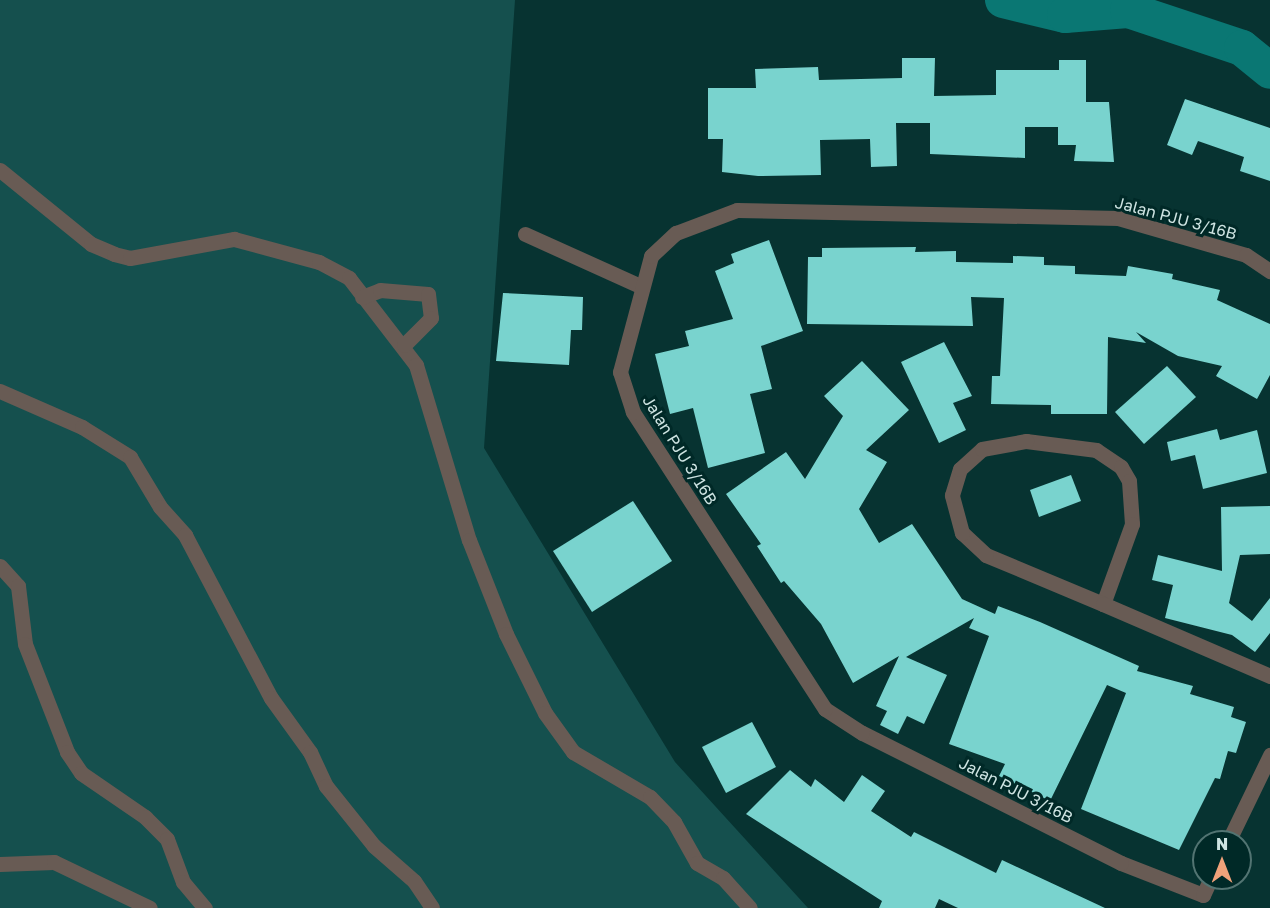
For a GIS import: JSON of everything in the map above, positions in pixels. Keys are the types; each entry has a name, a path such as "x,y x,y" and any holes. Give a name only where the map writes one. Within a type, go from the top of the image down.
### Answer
{"street":[{"path":"0,171 91,244 114,254 130,258 234,239 319,262 349,278 379,322 404,345 416,365 469,540 506,634 545,713 573,752 650,797 674,822 697,863 723,878 750,908"},
{"name":"Jalan PJU 3/16B","path":"1205,901 1121,864 862,733 825,709 624,394 620,372 640,286 651,256 676,233 708,218 768,208 1118,218 1246,255 1270,271"},
{"path":"525,234 640,286"},
{"path":"362,297 380,290 428,294 431,318 404,345"},
{"path":"0,391 82,427 130,457 160,507 185,536 271,698 310,752 326,786 374,846 414,881 432,908"},
{"path":"1103,604 1132,524 1133,498 1121,467 1096,450 1026,441 1003,442 969,457 952,495 954,516 972,546 1103,604 1270,676"},
{"path":"0,566 18,586 25,644 67,752 81,773 145,817 167,839 183,882 205,908"},
{"path":"1234,830 1270,755"},
{"path":"0,864 54,862 150,908"}],"shaded area":[{"path":"0,0 515,0 484,448 675,762 808,908 0,908"}],"building":[{"path":"902,58 935,58 934,96 996,95 996,70 1059,70 1059,60 1086,60 1086,102 1109,102 1114,162 1074,161 1076,145 1058,145 1058,127 1025,127 1025,158 930,154 930,123 896,123 897,166 871,167 870,139 820,140 821,175 758,176 722,172 723,139 708,139 708,88 756,88 755,69 818,67 819,80 902,78"},
{"path":"1185,99 1270,128 1270,181 1240,171 1244,157 1198,141 1192,155 1167,145"},
{"path":"769,240 803,331 761,346 772,389 750,394 765,453 708,468 693,408 670,414 655,354 689,346 685,331 733,319 715,271 734,263 731,254"},
{"path":"916,247 915,252 956,251 956,262 1013,263 1013,256 1044,257 1044,265 1075,266 1075,274 1126,276 1128,266 1173,274 1172,279 1220,290 1217,300 1270,324 1270,375 1257,399 1216,376 1222,366 1178,356 1136,332 1146,343 1108,337 1107,414 1051,414 1051,405 991,404 992,376 1000,376 1004,298 971,297 973,326 807,324 808,257 822,257 822,248"},
{"path":"503,293 583,297 582,330 571,330 569,365 496,361"},
{"path":"944,342 972,396 953,403 966,430 939,443 901,362"},
{"path":"862,361 909,410 866,450 887,462 859,509 879,543 912,524 962,599 995,614 998,606 1139,666 1137,671 1193,686 1190,694 1234,707 1231,717 1246,722 1236,753 1228,751 1220,779 1215,778 1179,850 1081,809 1126,693 1107,685 1050,801 999,776 1005,764 949,744 989,636 969,628 974,618 906,657 947,675 924,724 907,716 898,734 880,725 887,711 876,706 899,656 853,683 821,624 784,581 781,583 757,546 761,544 726,494 786,452 805,479 843,416 824,396"},
{"path":"1167,366 1196,397 1144,444 1115,412"},
{"path":"1217,429 1220,440 1257,430 1267,473 1203,489 1195,455 1171,461 1167,442"},
{"path":"1071,475 1081,501 1039,517 1030,490"},
{"path":"633,501 672,561 592,612 553,551"},
{"path":"1270,506 1270,554 1240,555 1229,603 1252,621 1270,598 1270,633 1255,652 1232,635 1165,618 1173,585 1152,580 1158,555 1222,571 1221,507"},
{"path":"752,722 776,767 726,793 702,747"},
{"path":"790,770 811,787 815,779 844,802 862,775 885,791 871,811 911,837 914,832 996,873 1002,860 1105,908 958,908 939,899 935,908 879,908 882,901 746,814"}],"waterway":[{"path":"1003,0 1065,15 1128,10 1242,48 1270,71"}]}
